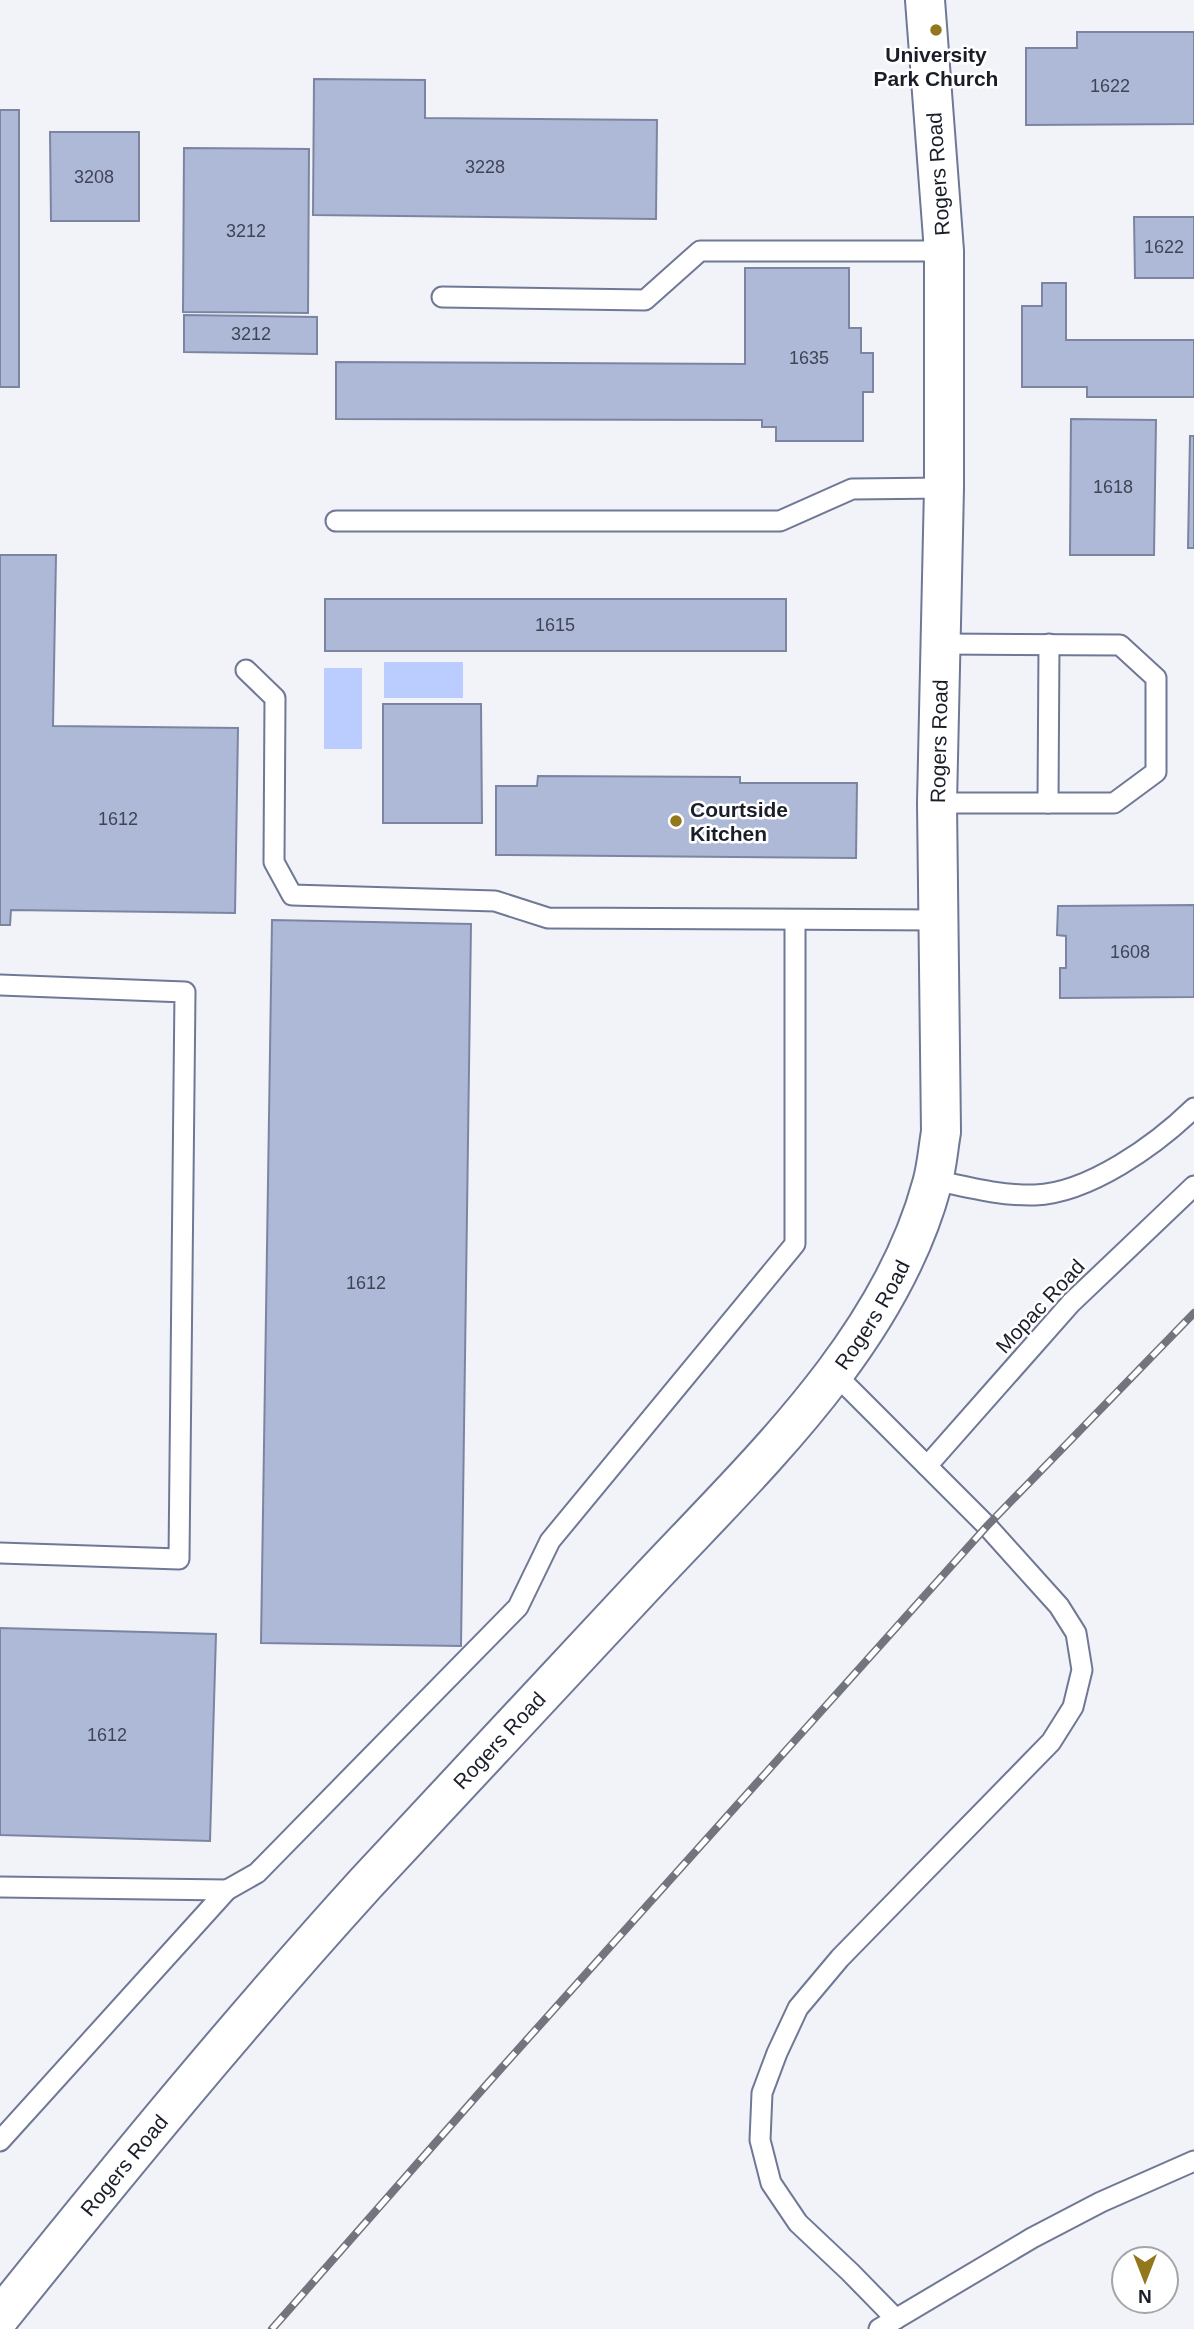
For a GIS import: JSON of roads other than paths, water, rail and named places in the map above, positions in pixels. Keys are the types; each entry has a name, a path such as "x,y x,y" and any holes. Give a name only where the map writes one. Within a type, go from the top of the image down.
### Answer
{"street":[{"name":"Rogers Road","path":"0,2317 136,2148 355,1895 787,1431 833,1372 887,1295 911,1245 933,1180 941,1132 937,803 944,488 944,251 925,0"}],"lane":[{"path":"442,297 645,300 700,251 944,251"},
{"path":"336,521 780,521 852,489 944,488"},
{"path":"937,803 1114,803 1156,772 1156,678 1120,645 940,644"},
{"path":"1048,803 1049,644"},
{"path":"246,670 275,698 274,862 292,895 495,901 548,918 938,920"},
{"path":"0,2141 227,1890 257,1873 518,1607 551,1541 794,1244 794,920"},
{"path":"0,985 185,992 179,1559 0,1553"},
{"path":"933,1180 997,1193 1035,1195 1066,1191 1095,1179 1153,1142 1194,1108"},
{"name":"Mopac Road","path":"927,1466 1071,1303 1194,1186"},
{"path":"833,1372 987,1526 1059,1606 1076,1633 1082,1670 1073,1707 1051,1742 840,1958 798,2008 762,2093 760,2140 771,2183 798,2223 896,2319"},
{"path":"0,1887 227,1890"},
{"path":"879,2329 1043,2232 1101,2202 1194,2161"}],"railway":[{"path":"272,2329 488,2083 987,1526 1194,1313"}],"place":[{"name":"University Park Church","path":"936,30"},
{"name":"Courtside Kitchen","path":"676,821"}]}
